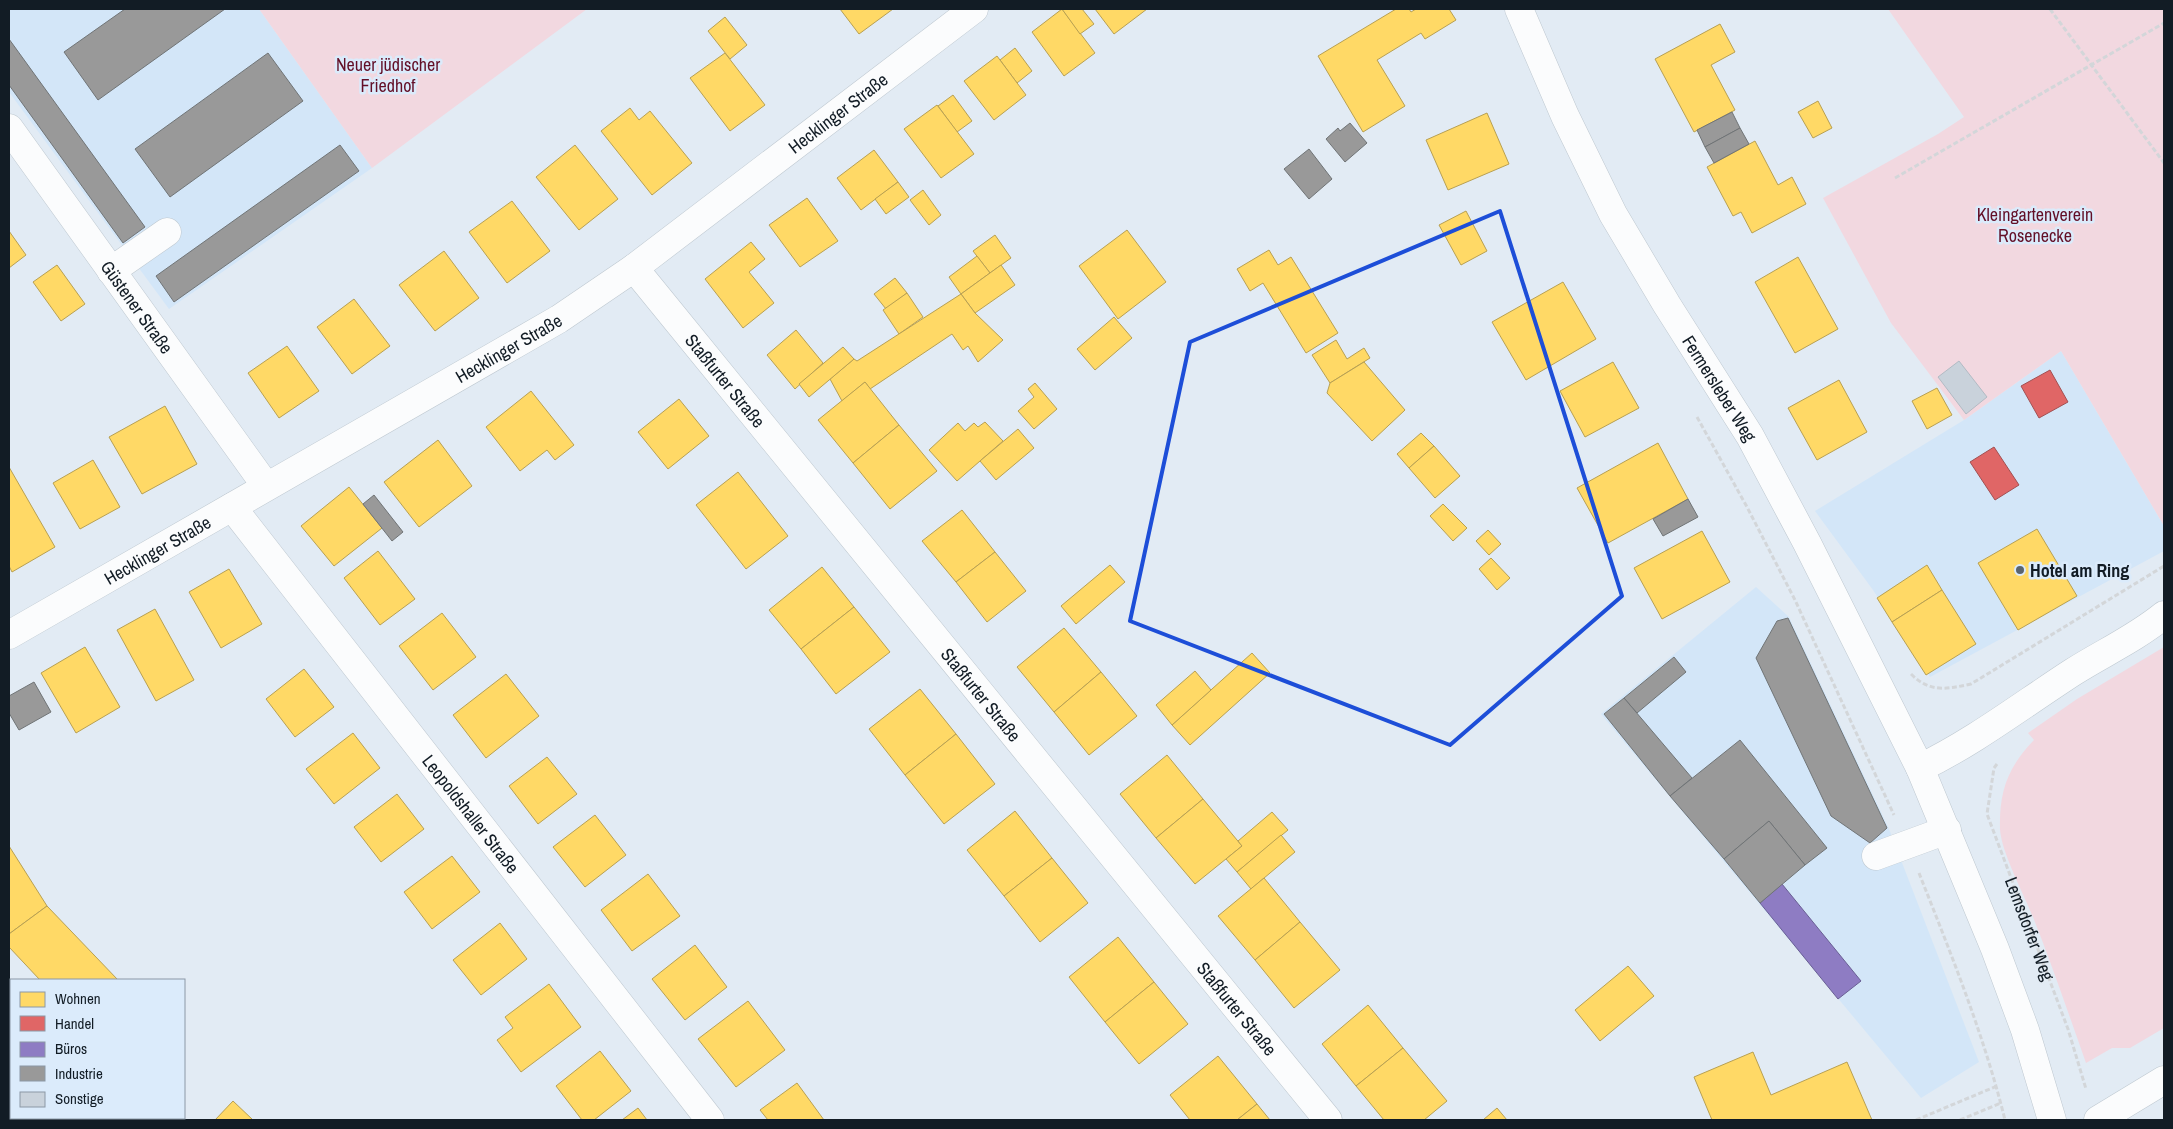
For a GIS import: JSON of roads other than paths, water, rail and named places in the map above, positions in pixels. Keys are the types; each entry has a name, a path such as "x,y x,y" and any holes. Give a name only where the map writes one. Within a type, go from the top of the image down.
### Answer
{"main road":[{"name":"Hecklinger Straße","path":"9,635 559,319 634,268 974,9"},
{"name":"Fermersleber Weg","path":"1519,9 1561,107 1602,192 1662,297 1750,436 1811,551 1920,768"},
{"name":"Güstener Straße","path":"9,128 266,486"},
{"path":"111,271 167,232"},
{"name":"Staßfurter Straße","path":"634,268 1328,1120"},
{"name":"Leopoldshaller Straße","path":"232,506 710,1120"},
{"path":"2052,1120 2012,994 1947,830 1920,768 1949,754 2064,678 2161,620"},
{"path":"1876,856 1908,846 1947,830"},
{"path":"2103,1117 2164,1080"}],"place":[{"name":"Hotel am Ring","path":"2020,570"}],"park label":[{"name":"Neuer jüdischer Friedhof","path":"388,74"},
{"name":"Kleingartenverein Rosenecke","path":"2035,224"}]}
